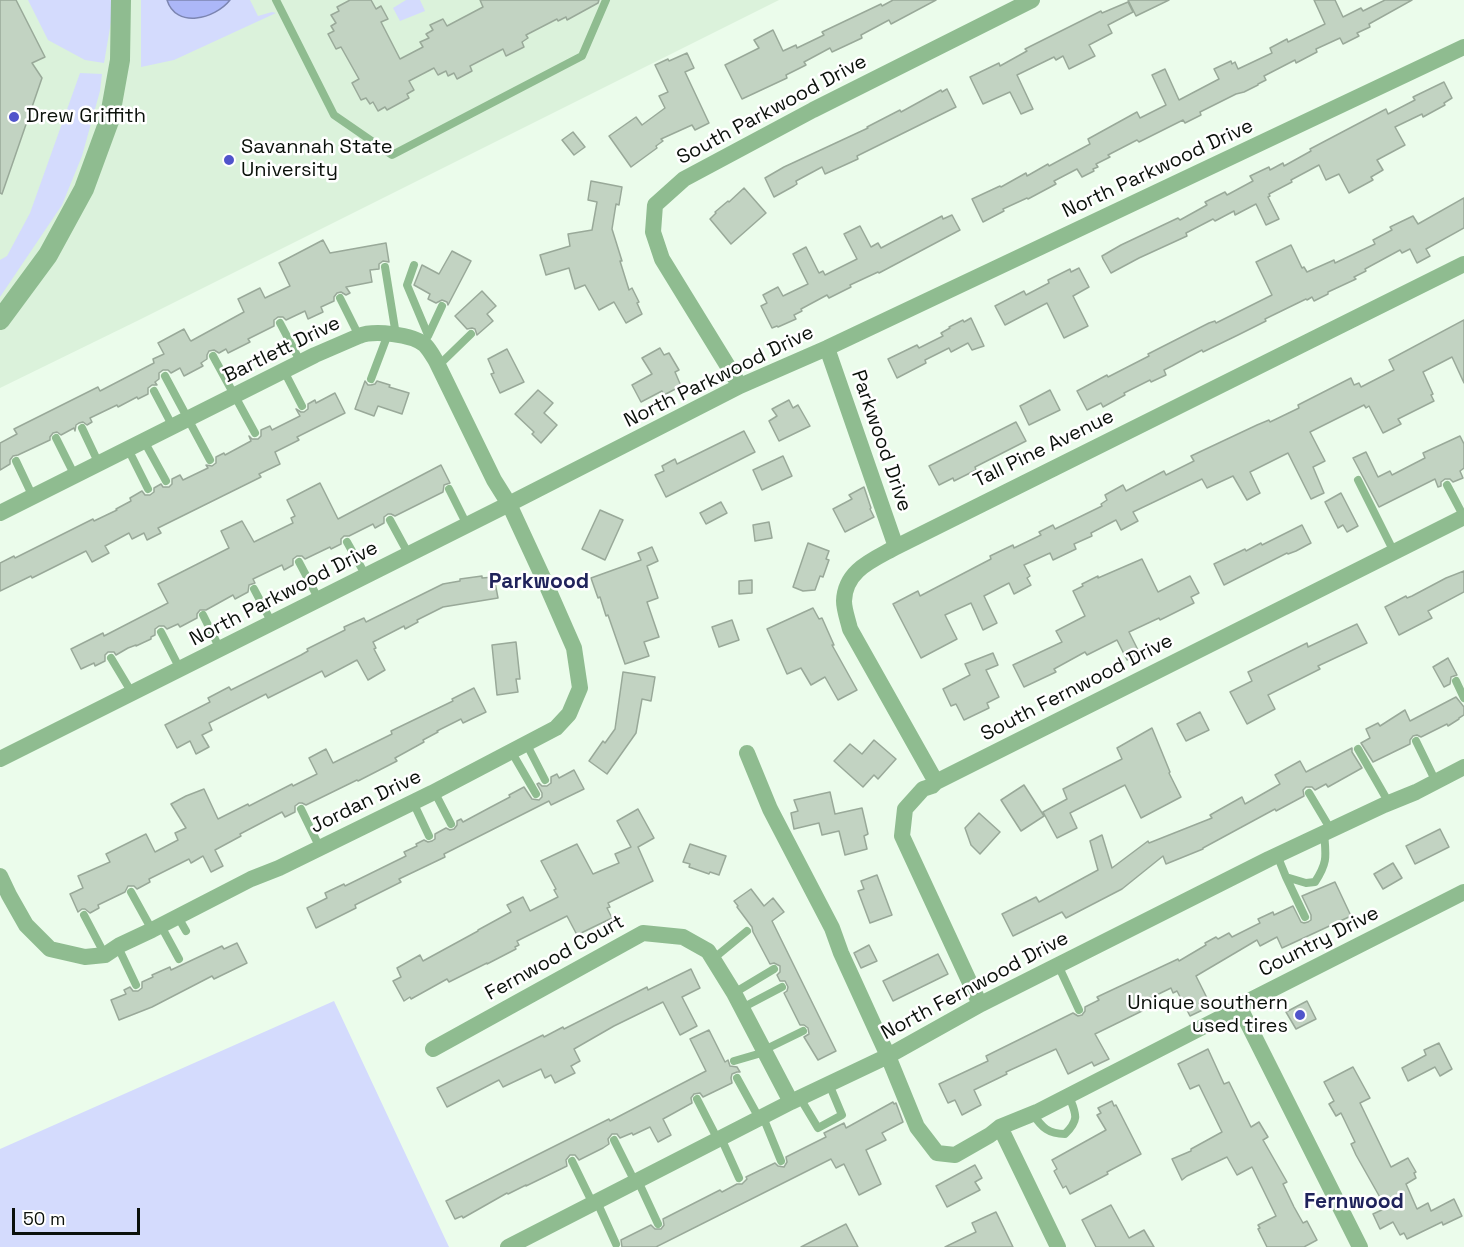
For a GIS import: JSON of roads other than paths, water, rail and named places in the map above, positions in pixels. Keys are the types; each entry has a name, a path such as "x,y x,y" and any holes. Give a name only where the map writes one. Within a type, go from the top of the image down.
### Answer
{"street":[{"path":"0,320 48,255 84,189 109,120 120,60 121,0"},
{"name":"South Parkwood Drive","path":"740,386 662,259 654,232 655,205 684,178 1032,0"},
{"name":"North Parkwood Drive","path":"0,759 409,555 740,386 827,348 1464,47"},
{"name":"Tall Pine Avenue","path":"936,782 850,629 844,602 848,584 858,569 896,546 1464,264"},
{"name":"Bartlett Drive","path":"0,513 359,336 392,335 426,340"},
{"path":"426,340 494,480 509,504"},
{"name":"Parkwood Drive","path":"827,348 896,546"},
{"name":"Jordan Drive","path":"0,876 26,926 50,949 85,957 111,951 156,928 182,924 251,879 279,868 413,802 556,728 569,714 580,688 574,648 509,504"},
{"name":"South Fernwood Drive","path":"981,1004 902,836 905,810 923,789 1464,517"},
{"name":"Country Drive","path":"747,753 770,809 832,928 917,1127 937,1153 954,1155 1000,1127 1034,1114 1224,1016 1239,1006 1464,892"},
{"name":"North Fernwood Drive","path":"508,1247 795,1100 888,1056 981,1004 1277,855 1416,792 1464,767"},
{"name":"Fernwood Court","path":"433,1049 643,933 682,937 708,951 738,1000 764,1051 795,1100"},
{"path":"1239,1006 1360,1247"},
{"path":"1000,1127 1059,1247"}],"lane":[{"path":"276,0 334,115 392,155 582,56 606,0"},
{"path":"414,265 407,285 426,340"},
{"path":"371,379 392,335 385,267"},
{"path":"340,298 359,336"},
{"path":"426,340 442,306"},
{"path":"280,323 301,363"},
{"path":"438,366 471,334"},
{"path":"213,356 255,433"},
{"path":"284,371 302,406"},
{"path":"165,376 180,423"},
{"path":"154,391 210,460"},
{"path":"82,428 99,464"},
{"path":"56,438 75,476"},
{"path":"144,441 166,481"},
{"path":"128,449 148,489"},
{"path":"16,461 33,497"},
{"path":"1358,480 1394,552"},
{"path":"1447,485 1464,517"},
{"path":"448,489 467,525"},
{"path":"390,520 409,555"},
{"path":"346,542 366,576"},
{"path":"299,562 319,600"},
{"path":"254,589 272,623"},
{"path":"202,615 220,650"},
{"path":"161,632 180,669"},
{"path":"111,658 132,694"},
{"path":"1456,681 1464,698"},
{"path":"1416,741 1436,782"},
{"path":"519,747 545,780"},
{"path":"519,747 536,794"},
{"path":"1358,749 1389,803"},
{"path":"434,791 451,824"},
{"path":"1286,877 1306,883 1315,882 1327,857 1327,832 1309,793"},
{"path":"413,802 429,836"},
{"path":"301,809 320,848"},
{"path":"1277,855 1305,917"},
{"path":"131,892 179,959"},
{"path":"84,915 136,985"},
{"path":"713,960 747,931"},
{"path":"1058,965 1079,1010"},
{"path":"738,1000 774,969"},
{"path":"738,1000 782,987"},
{"path":"734,1061 764,1051 803,1031"},
{"path":"736,1078 761,1118 781,1161"},
{"path":"795,1100 818,1128 842,1115 829,1084"},
{"path":"1034,1114 1053,1134 1065,1134 1074,1125 1076,1113 1069,1095"},
{"path":"697,1099 739,1178"},
{"path":"614,1140 657,1224"},
{"path":"572,1161 616,1244"}],"water":[{"path":"167,0 230,0 223,7 206,16 187,18 172,9"}],"place":[{"name":"Drew Griffith","path":"14,117"},
{"name":"Savannah State University","path":"229,160"},
{"name":"Unique southern used tires","path":"1300,1015"}],"district":[{"name":"Parkwood","path":"539,582"},
{"name":"Fernwood","path":"1354,1202"}]}
